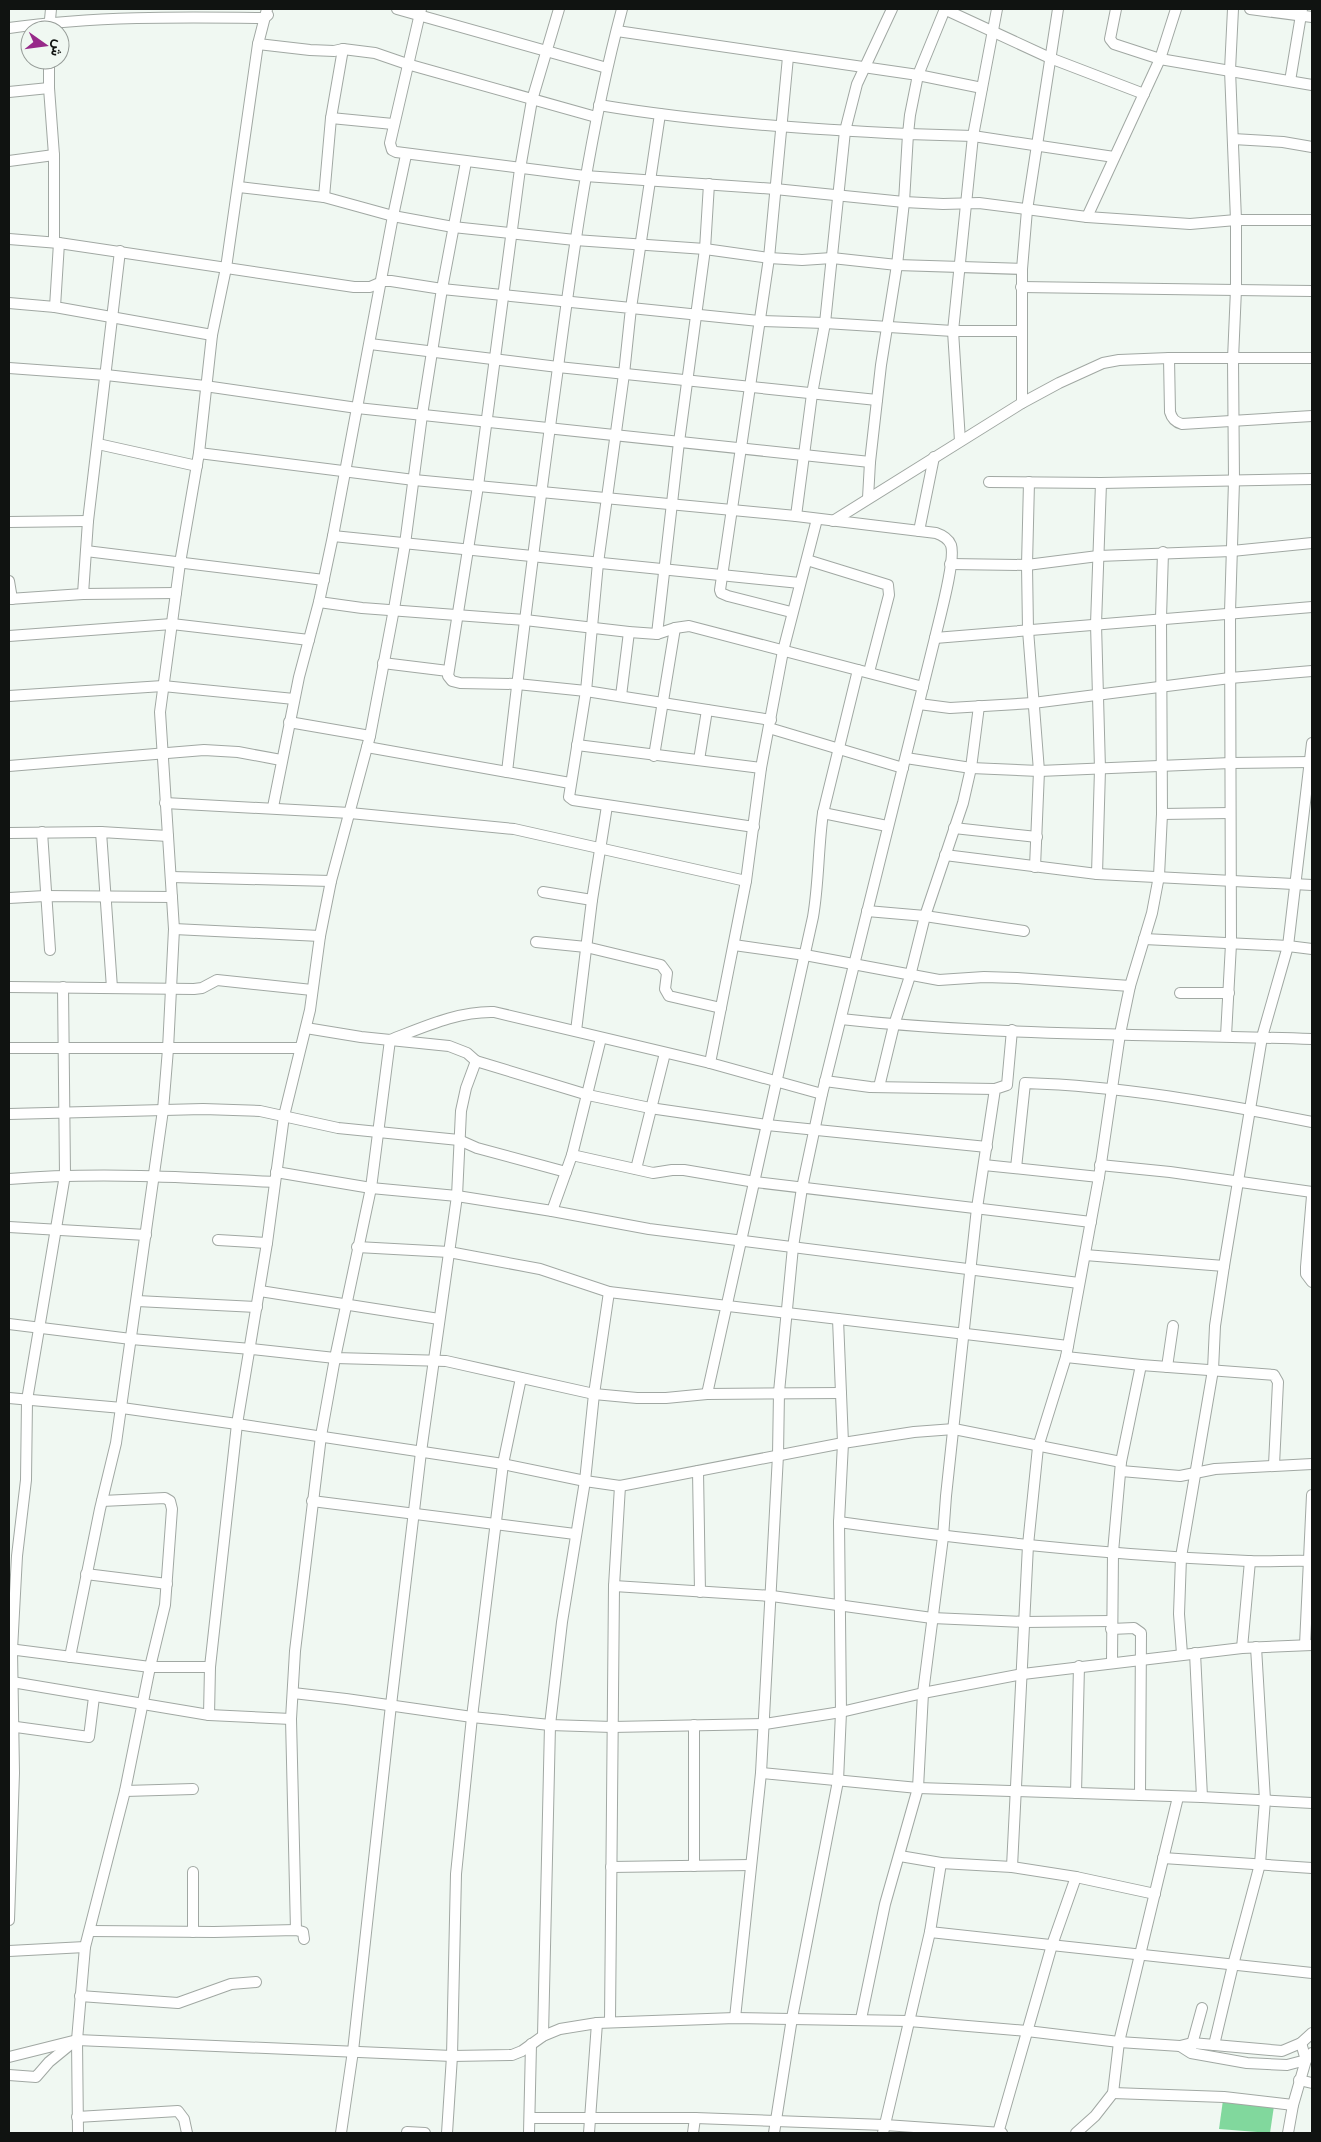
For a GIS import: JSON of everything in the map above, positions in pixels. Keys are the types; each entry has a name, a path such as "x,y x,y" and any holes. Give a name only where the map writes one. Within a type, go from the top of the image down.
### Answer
{"street":[{"path":"70,22 118,13 266,13 274,9"},
{"path":"397,9 420,12 607,68"},
{"path":"559,9 532,100 520,169 496,359 478,486 448,671 449,678 455,682 517,684 586,690 707,710 770,724 838,749 903,768"},
{"path":"507,772 532,557 575,240 596,116 622,9"},
{"path":"796,516 812,394 825,323 845,131 857,84 892,9"},
{"path":"868,498 877,400 897,265 904,202 910,116 918,74 944,9 1050,58 1144,94"},
{"path":"960,441 953,331 973,136 998,9"},
{"path":"1022,403 1021,287 1027,210 1058,9"},
{"path":"1116,9 1110,34 1112,42 1160,59 1312,85"},
{"path":"1087,217 1160,59 1176,9"},
{"path":"1226,1036 1230,993 1231,944 1230,612 1234,481 1233,359 1236,289 1236,220 1230,70 1232,9"},
{"path":"1250,9 1302,12 1312,17"},
{"path":"420,12 390,147 396,152 406,155 585,176 775,189 904,202 989,204 1087,217 1190,224 1236,220 1312,220"},
{"path":"1290,81 1302,12"},
{"path":"70,1657 122,1408 163,1110 172,989 174,929 161,753 160,712 180,563 199,453 212,335 226,268 239,187 258,44 266,13"},
{"path":"617,31 788,57 918,74 982,88"},
{"path":"258,44 317,51 343,49 375,53 532,100 596,116"},
{"path":"324,197 331,118 343,49"},
{"path":"788,57 769,258 720,590 721,593 791,612"},
{"path":"49,70 57,242 55,307"},
{"path":"9,92 49,88"},
{"path":"599,105 660,114 780,126 845,131 973,136 1037,144 1114,157"},
{"path":"660,114 630,308 624,374 598,563 586,690 568,795 573,800 607,806 754,827"},
{"path":"331,118 394,124"},
{"path":"1233,139 1283,142 1312,147"},
{"path":"9,161 54,155"},
{"path":"273,807 294,699 334,536 406,155"},
{"path":"208,1715 210,1667 237,1424 260,1291 284,1116 306,1028 320,936 331,881 370,736 405,544 422,415 442,289 466,162"},
{"path":"657,634 679,442 705,249 709,184"},
{"path":"239,187 324,197 393,216 453,227 575,240 705,249 769,258 802,260 832,258 897,265 1022,269"},
{"path":"9,239 57,242 354,287 370,287 391,281 503,296 759,321 953,331 1020,331"},
{"path":"83,594 88,521 120,251"},
{"path":"1021,287 1312,291"},
{"path":"9,303 55,307 212,335"},
{"path":"370,344 558,367 877,400"},
{"path":"1169,358 1170,412 1172,418 1182,424 1312,416"},
{"path":"833,520 1022,403 1059,382 1103,364 1119,360 1169,358 1312,358"},
{"path":"9,368 106,375 206,386 357,408 870,462"},
{"path":"98,444 197,466"},
{"path":"199,453 414,480 833,520 936,533 948,540 952,547 935,638 822,1094 802,1188 793,1247 779,1392 778,1455 765,1724 735,2018"},
{"path":"919,531 934,458"},
{"path":"989,482 1101,484 1312,479"},
{"path":"1029,482 1028,630 1032,703 1039,771 1035,867"},
{"path":"1097,874 1100,769 1096,624 1101,484"},
{"path":"710,1063 746,881 761,768 783,651 791,612 817,519"},
{"path":"9,522 88,521"},
{"path":"334,536 800,583"},
{"path":"950,564 1027,565 1098,556 1163,552 1232,551 1312,543"},
{"path":"86,551 324,580"},
{"path":"1012,1866 1028,1544 1038,1447 1066,1357 1091,1222 1120,1034 1130,986 1144,939 1159,876 1162,814 1161,618 1163,552"},
{"path":"806,560 888,585 890,595 869,672"},
{"path":"9,581 10,599 83,594 176,593"},
{"path":"319,602 657,634 683,626 923,687"},
{"path":"935,638 1230,612 1312,607"},
{"path":"9,636 172,624 310,640"},
{"path":"654,756 675,628"},
{"path":"621,696 630,632"},
{"path":"383,663 448,671"},
{"path":"707,1394 805,955 818,887 820,835 823,813 858,670"},
{"path":"919,704 950,708 1032,703 1230,678 1312,671"},
{"path":"9,696 163,686 294,699"},
{"path":"879,1087 894,1024 910,976 925,916 972,768 979,706"},
{"path":"699,760 707,710"},
{"path":"289,722 370,736"},
{"path":"1182,1654 1179,1614 1181,1557 1213,1370 1213,1337 1262,1037 1288,946 1297,885 1312,742"},
{"path":"577,745 761,768"},
{"path":"367,747 570,783"},
{"path":"9,766 161,753 223,750 281,760"},
{"path":"906,758 972,768 1039,771 1231,763 1311,762"},
{"path":"165,803 273,807 514,829 746,881"},
{"path":"576,1031 592,900 607,806"},
{"path":"823,813 888,826"},
{"path":"1162,814 1230,813"},
{"path":"954,828 1037,837"},
{"path":"42,832 50,950"},
{"path":"9,833 101,832 168,836"},
{"path":"101,832 112,988"},
{"path":"945,855 1097,874 1312,886"},
{"path":"171,877 331,881"},
{"path":"543,892 592,900"},
{"path":"9,898 45,896 172,897"},
{"path":"868,911 925,916 1024,931"},
{"path":"174,929 320,936"},
{"path":"1144,939 1288,946 1312,950"},
{"path":"536,942 586,947 661,965 667,973 665,989 669,996 721,1008"},
{"path":"734,945 805,955 910,976 940,980 984,977 1017,978 1130,986"},
{"path":"9,987 199,989 217,980 312,990"},
{"path":"9,1920 12,1682 10,1650 17,1556 26,1480 28,1400 65,1175 66,1112 63,987"},
{"path":"1180,993 1230,993"},
{"path":"390,1040 450,1017 483,1012 504,1013 710,1063 822,1094"},
{"path":"841,1019 894,1024 1012,1030 1312,1039"},
{"path":"306,1028 454,1048 467,1053 476,1061 588,1095 650,1108 767,1124 987,1147"},
{"path":"1007,1085 1012,1030"},
{"path":"552,1211 572,1155 601,1038"},
{"path":"296,1930 291,1720 295,1651 321,1436 357,1247 371,1188 390,1040"},
{"path":"9,1048 63,1046 168,1049 300,1048"},
{"path":"636,1170 665,1052"},
{"path":"341,2133 353,2051 421,1452 457,1196 463,1100 476,1061"},
{"path":"825,1082 879,1087 995,1088 1025,1083 1111,1088 1202,1100 1312,1122"},
{"path":"1016,1168 1025,1083"},
{"path":"861,2019 885,1904 918,1788 923,1693 943,1537 977,1208 995,1088"},
{"path":"9,1114 163,1110 260,1111 338,1128 459,1140 477,1148 566,1172"},
{"path":"572,1155 652,1173 684,1170 755,1182 1091,1222"},
{"path":"984,1165 1098,1177"},
{"path":"1100,1165 1239,1182 1312,1194 1306,1267 1306,1274 1312,1282"},
{"path":"9,1180 65,1175 275,1177 457,1196 649,1229 1079,1283"},
{"path":"9,1227 146,1235"},
{"path":"218,1240 267,1243"},
{"path":"357,1247 449,1252 540,1269 609,1292 1068,1346"},
{"path":"1085,1255 1224,1266"},
{"path":"260,1291 439,1319"},
{"path":"542,2036 550,1725 562,1622 585,1481 594,1394 609,1292"},
{"path":"137,1301 257,1307"},
{"path":"774,2133 792,2018 838,1781 841,1712 839,1522 843,1443 838,1319"},
{"path":"9,1324 131,1339 251,1348 335,1358 434,1360 457,1363 594,1394 652,1399 707,1394 841,1392"},
{"path":"1167,1367 1173,1326"},
{"path":"1066,1357 1141,1365 1264,1373 1277,1378 1278,1396 1274,1465"},
{"path":"1112,1662 1112,1552 1121,1466 1141,1365"},
{"path":"447,2133 452,2056 456,1874 472,1717 503,1464 521,1378"},
{"path":"9,1398 122,1408 321,1436 503,1464 585,1481 620,1486 843,1443 914,1432 954,1429 1172,1477 1215,1469 1312,1464"},
{"path":"698,1471 700,1592"},
{"path":"610,2022 614,1586 620,1486"},
{"path":"293,1693 472,1717 550,1725 612,1727 765,1724 841,1712 923,1693 1023,1674 1182,1654 1256,1647 1309,1645 1312,1495"},
{"path":"78,2133 76,2040 85,1947 125,1791 150,1667 161,1623 167,1584 172,1509 170,1501 165,1498 102,1501"},
{"path":"312,1501 575,1534"},
{"path":"839,1522 943,1537 1112,1552 1250,1561 1311,1561"},
{"path":"1242,1648 1250,1561"},
{"path":"86,1574 167,1584"},
{"path":"614,1586 772,1596 932,1618 1111,1625 1140,1630 1140,1796"},
{"path":"1214,2045 1260,1864 1265,1800 1256,1647"},
{"path":"10,1650 150,1667 210,1667"},
{"path":"1195,1653 1202,1797"},
{"path":"1076,1794 1079,1666"},
{"path":"12,1682 208,1715 291,1720"},
{"path":"10,1726 89,1737 94,1697"},
{"path":"694,1725 694,1866"},
{"path":"761,1773 918,1788 1202,1797 1312,1803"},
{"path":"125,1791 193,1789"},
{"path":"1076,2133 1095,2116 1113,2094 1119,2042 1178,1797"},
{"path":"900,1856 941,1863 1012,1866 1076,1877 1155,1894"},
{"path":"1164,1858 1312,1868"},
{"path":"884,2129 930,1932 941,1863"},
{"path":"611,1867 751,1865"},
{"path":"193,1872 193,1932"},
{"path":"998,2133 1052,1945 1076,1877"},
{"path":"90,1931 296,1930 303,1932 304,1939"},
{"path":"930,1932 1139,1956 1312,1973"},
{"path":"9,1951 85,1947"},
{"path":"80,1996 178,2002 231,1984 256,1982"},
{"path":"1191,2048 1202,2008"},
{"path":"9,2057 76,2040 452,2056 512,2055 522,2051 542,2036 571,2026 597,2022 735,2018 909,2021 1027,2031 1119,2042 1180,2046 1247,2063 1287,2065 1309,2057"},
{"path":"589,2133 597,2022"},
{"path":"1191,2048 1214,2045 1282,2051 1301,2044 1312,2033"},
{"path":"9,2075 36,2077 60,2052 76,2040"},
{"path":"529,2133 531,2044"},
{"path":"1301,2044 1309,2057"},
{"path":"1282,2051 1287,2065 1300,2077 1312,2083"},
{"path":"1288,2133 1300,2077 1309,2057"},
{"path":"1113,2094 1224,2097 1293,2105"},
{"path":"78,2117 178,2110 184,2119 187,2133"},
{"path":"530,2118 695,2118 884,2129 1002,2133"},
{"path":"693,2133 695,2118"},
{"path":"407,2132 425,2133"}],"green space":[{"path":"1223,2100 1274,2106 1270,2133 1219,2129"}]}
